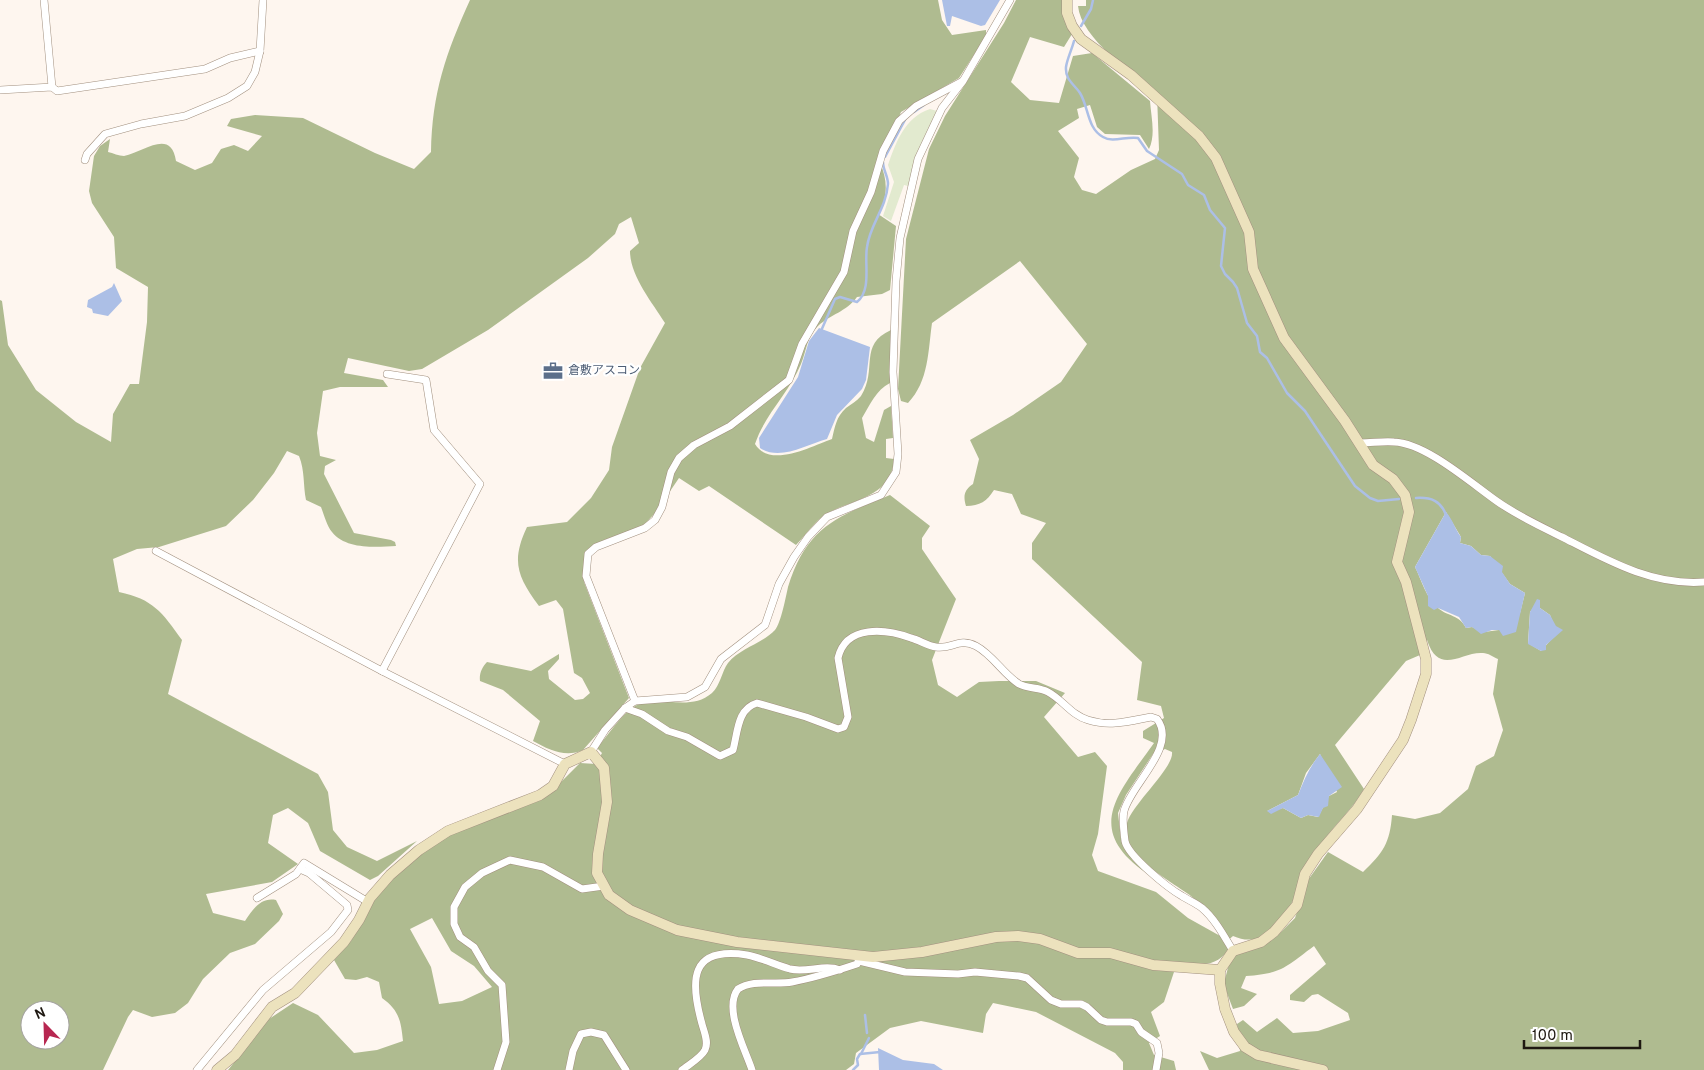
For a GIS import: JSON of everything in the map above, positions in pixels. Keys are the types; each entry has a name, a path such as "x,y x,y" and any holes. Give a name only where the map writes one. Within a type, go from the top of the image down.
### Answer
{"street":[{"path":"44,0 52,87"},
{"path":"85,160 87,154 105,134 141,124 185,116 228,98 247,86 252,80 260,51 264,0"},
{"path":"217,1070 235,1055 272,1007 295,993 344,942 360,920 368,902 390,875 419,850 448,830 540,795 553,786 565,764 591,752 605,730 625,708 636,701 687,697 705,687 721,659 766,625 780,584 794,557 808,537 827,517 881,495 896,472 898,454 894,372 896,281 900,238 918,159 942,108 963,81 1010,0"},
{"path":"1067,0 1072,26 1081,39 1131,75 1199,136 1216,158 1249,232 1253,269 1284,338 1374,465 1393,479 1405,495 1409,512 1397,562 1406,582 1423,646 1426,659 1426,674 1403,740 1357,809 1318,854 1305,874 1297,905 1274,932 1261,942 1233,951 1220,970 1224,1009 1234,1032 1246,1047 1258,1055 1323,1070"},
{"path":"0,90 52,87 57,91 205,69 230,58 260,51"},
{"path":"636,701 586,576 588,554 596,547 645,528 655,520 662,507 671,472 679,458 694,445 730,426 790,380 802,344 844,272 853,231 871,192 883,152 899,121 916,106 963,81"},
{"path":"382,671 480,484 434,430 426,380 387,374"},
{"path":"1360,443 1396,442 1419,449 1450,467 1515,513 1604,559 1662,580 1687,583 1704,582"},
{"path":"156,551 382,671 565,764"},
{"path":"625,708 642,714 668,731 687,737 720,756 733,750 743,712 749,705 757,703 806,717 838,729 844,727 848,717 838,658 840,650 845,643 859,634 876,630 898,634 936,647 945,647 963,642 976,646 1018,683 1048,692 1075,716 1089,721 1110,724 1151,717 1157,719 1162,728 1160,748 1124,810 1126,844 1132,855 1169,886 1202,908 1213,920 1233,951"},
{"path":"591,752 604,768 607,802 598,854 597,873 608,894 630,910 677,930 716,936 737,942 860,958 904,972 958,974 975,972 1027,978 1051,1000 1061,1004 1080,1004 1087,1007 1095,1016 1107,1022 1131,1022 1136,1024 1141,1032 1156,1043 1159,1053 1156,1070"},
{"path":"497,1070 506,1042 502,984 488,971 474,947 460,937 454,924 454,907 465,887 482,873 510,860 543,868 582,890 604,886"},
{"path":"256,898 274,890 296,874 304,863 368,902"},
{"path":"197,1070 263,990 331,932 348,910 346,905 309,873 300,869"},
{"path":"860,958 922,952 996,937 1018,936 1040,939 1078,953 1110,953 1153,965 1220,970"},
{"path":"682,1070 705,1050 706,1044 695,975 698,965 707,958 727,954 746,955 792,970 840,970"},
{"path":"752,1070 734,1019 733,999 738,989 752,985 794,982 857,964 860,958"},
{"path":"569,1070 573,1051 581,1034 591,1032 604,1035 626,1070"}],"green space":[{"path":"470,0 938,0 942,20 952,35 986,30 986,36 959,78 901,112 880,163 886,182 886,189 884,202 878,214 896,226 890,290 882,294 857,297 843,310 818,326 809,340 796,375 759,433 755,444 762,451 771,455 781,455 803,450 832,439 836,422 840,415 861,396 866,386 871,350 881,336 891,330 890,383 877,394 862,418 866,438 874,442 884,410 891,406 893,438 886,439 886,458 894,459 892,472 879,489 822,517 796,545 709,486 699,491 679,478 656,512 643,526 604,540 586,552 583,569 584,582 629,698 583,750 570,753 558,752 533,741 540,721 503,690 480,681 480,676 482,668 487,662 531,671 559,654 559,659 548,671 549,679 575,700 583,699 590,693 582,678 574,673 563,609 556,600 539,606 521,577 518,559 519,549 527,527 567,522 591,498 609,470 612,447 640,368 665,323 634,270 630,251 639,243 631,217 619,224 615,234 588,258 488,330 422,369 409,371 348,358 344,373 383,380 388,387 340,387 323,391 317,433 320,456 336,460 325,466 324,474 354,533 391,540 395,542 396,546 353,545 338,538 329,527 321,507 306,500 299,456 287,451 274,473 253,500 226,526 159,547 137,549 113,559 119,592 131,595 156,608 182,640 168,694 318,774 328,792 333,830 347,847 377,861 417,841 378,876 370,880 320,851 308,823 288,808 273,815 268,843 298,864 272,882 206,894 213,913 245,921 254,908 262,902 276,900 283,914 279,921 255,944 230,953 203,979 188,1003 175,1013 152,1017 133,1010 103,1070 0,1070 0,300 2,301 8,345 36,390 76,422 111,442 113,414 130,384 139,384 147,322 148,287 116,268 114,237 92,203 89,191 94,156 100,146 110,139 108,152 124,156 148,147 163,144 169,146 173,151 176,161 195,170 212,163 221,149 234,145 248,151 262,136 227,126 231,119 255,115 303,118 375,153 414,169 431,152 437,92 454,38"},
{"path":"1016,0 1064,0 1072,34 1064,47 1030,37 1011,82 1030,100 1059,103 1073,56 1092,53 1150,101 1153,132 1149,149 1140,135 1105,134 1097,127 1090,105 1077,109 1079,118 1058,131 1079,158 1074,177 1082,190 1096,194 1131,170 1155,159 1159,150 1157,94 1122,66 1098,43 1088,30 1081,18 1078,6 1086,6 1086,0 1704,0 1704,1070 1209,1070 1200,1051 1217,1058 1240,1051 1237,1024 1243,1020 1257,1032 1277,1018 1293,1033 1318,1031 1350,1020 1348,1013 1318,994 1312,995 1304,1002 1290,1000 1290,995 1326,964 1314,946 1283,968 1268,973 1246,976 1241,988 1257,994 1244,1006 1233,1009 1225,988 1229,964 1236,954 1263,945 1279,934 1295,918 1308,880 1328,852 1363,872 1376,859 1384,847 1392,815 1415,819 1440,813 1468,789 1476,766 1494,756 1503,730 1493,694 1498,659 1489,654 1475,653 1452,660 1444,660 1432,651 1427,640 1419,643 1420,655 1406,661 1335,745 1364,789 1321,844 1298,892 1277,924 1265,935 1250,940 1233,936 1225,943 1228,950 1223,956 1211,963 1177,963 1164,1002 1151,1012 1160,1036 1149,1043 1154,1055 1174,1061 1176,1070 1123,1070 1123,1062 1115,1053 1036,1012 993,1003 986,1014 983,1033 921,1021 890,1028 856,1053 854,1064 846,1070 228,1070 269,1019 293,1003 318,1015 354,1053 377,1050 403,1041 398,1016 388,1002 382,998 379,982 367,977 356,980 345,979 334,960 351,941 372,902 396,875 447,835 546,797 580,763 596,764 602,753 597,748 620,720 635,706 653,701 693,702 703,699 712,693 728,663 745,649 770,635 777,627 796,566 804,550 815,537 826,526 839,518 890,495 930,526 922,538 922,549 956,599 932,660 938,685 957,697 979,682 999,681 1036,681 1065,693 1044,717 1078,757 1095,752 1107,766 1098,834 1092,855 1098,871 1156,892 1188,918 1222,937 1204,907 1142,860 1132,849 1127,837 1127,823 1131,815 1167,767 1172,752 1165,749 1153,754 1126,795 1118,813 1121,839 1152,877 1130,860 1117,844 1112,828 1112,812 1118,796 1154,743 1143,738 1143,731 1164,718 1161,706 1137,700 1142,662 1032,559 1032,543 1046,523 1021,514 1012,494 994,490 986,500 979,504 966,506 965,502 965,493 973,484 979,459 970,440 1013,415 1061,382 1087,344 1020,261 932,323 928,355 920,385 908,403 901,401 898,389 906,239 929,149 945,116 1004,23","holes":["1446,512 1461,537 1460,543 1471,546 1481,555 1490,556 1510,584 1525,593 1520,613 1499,630 1484,632 1472,627 1466,628 1460,620 1442,611 1434,604 1427,594 1415,567","1540,600 1540,608 1550,615 1557,633 1541,651 1528,643 1530,612","1320,754 1337,792 1329,796 1318,817 1308,815 1301,818 1283,808 1267,811 1298,795 1306,773","432,918 451,951 474,966 492,987 462,1001 439,1004 431,967 410,929"]},
{"path":"930,109 937,111 923,140 908,186 904,185 891,221 883,216 894,182 888,165 898,139 908,124 921,113"}],"water":[{"path":"942,0 1000,0 985,25 981,26 952,16 950,26 947,26"},
{"path":"114,283 122,301 108,316 93,313 92,309 87,307 88,300 112,287"},
{"path":"819,328 870,347 866,380 862,389 837,415 827,439 793,451 768,452 760,448 759,438 798,377 809,341"},
{"path":"1446,512 1461,537 1460,543 1471,546 1481,555 1490,556 1503,566 1502,572 1510,584 1525,593 1516,632 1503,636 1499,630 1492,630 1481,634 1472,627 1466,628 1459,617 1438,608 1434,610 1428,606 1428,596 1415,567"},
{"path":"1537,599 1540,600 1540,608 1550,615 1556,626 1563,630 1546,645 1546,650 1541,651 1528,644 1530,612"},
{"path":"1320,754 1342,787 1329,796 1328,806 1323,808 1319,817 1308,815 1301,818 1283,808 1271,814 1267,811 1298,795 1310,768"},
{"path":"878,1048 903,1060 934,1064 943,1070 879,1070"}],"waterway":[{"path":"1081,26 1091,9 1093,0"},
{"path":"1074,41 1066,71 1070,82 1083,99 1094,128 1107,139 1138,138 1147,151 1182,174 1188,185 1204,195 1210,210 1225,228 1221,266 1237,288 1247,323 1257,336 1260,352 1267,358 1287,393 1305,411 1355,486 1370,498 1378,501 1399,499"},
{"path":"914,112 924,105"},
{"path":"885,157 906,118"},
{"path":"821,331 835,299 840,297 857,302 862,297 866,284 866,253 869,239 887,193 888,184 883,162"},
{"path":"1416,498 1426,498 1435,501 1441,506 1446,515"},
{"path":"865,1015 867,1033"},
{"path":"861,1054 869,1038"},
{"path":"853,1070 858,1065 857,1059 860,1054 880,1052"}],"place":[{"name":"倉敷アスコン","path":"553,371"}]}
